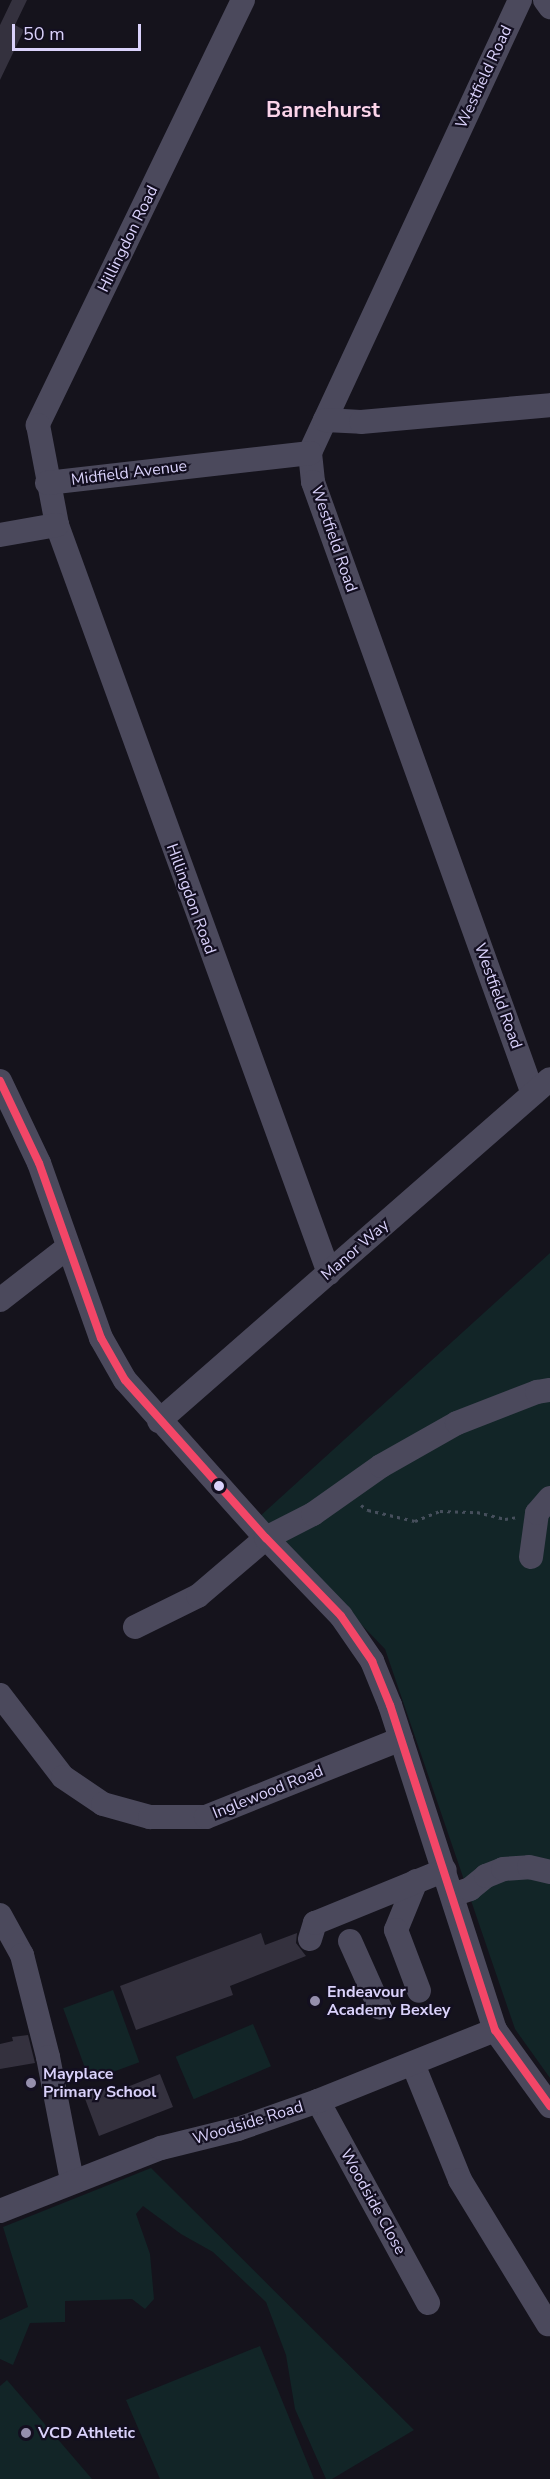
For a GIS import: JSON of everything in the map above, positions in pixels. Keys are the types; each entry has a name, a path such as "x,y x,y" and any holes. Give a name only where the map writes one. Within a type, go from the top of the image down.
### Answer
{"street":[{"name":"Hillingdon Road","path":"47,483 38,425 243,0"},
{"name":"Westfield Road","path":"520,0 310,453 313,482 542,1086"},
{"path":"545,0 550,7"},
{"path":"325,420 361,422 550,405"},
{"name":"Midfield Avenue","path":"57,525 47,483 310,453"},
{"name":"Hillingdon Road","path":"57,525 329,1273"},
{"path":"0,534 57,525"},
{"path":"0,1081 39,1163 100,1338 125,1380 159,1421 266,1538 341,1616 372,1661 445,1870 495,2030 550,2106"},
{"name":"Manor Way","path":"159,1421 542,1086"},
{"path":"0,1300 68,1247"},
{"path":"135,1627 198,1596 266,1538 291,1527 345,1494 381,1466 457,1423 537,1392 550,1390"},
{"path":"531,1557 544,1505"},
{"name":"Inglewood Road","path":"0,1695 63,1777 103,1804 150,1817 206,1817 401,1739"},
{"path":"452,1895 470,1889 486,1876 503,1869 529,1867 550,1872"},
{"path":"310,1940 315,1923 445,1870"},
{"path":"416,1881 396,1930 419,1991"},
{"path":"0,1915 22,1955 48,2057 72,2181"},
{"path":"350,1941 380,2008"},
{"name":"Woodside Road","path":"0,2211 161,2148 238,2129 318,2101 495,2030"},
{"path":"413,2064 460,2180 548,2324"},
{"name":"Woodside Close","path":"318,2101 428,2303"}],"path":[{"path":"345,1494 368,1510 415,1521 440,1510 477,1512 505,1519 544,1505"}],"green space":[{"path":"550,1253 550,2078 515,2029 385,1649 258,1518"},
{"path":"113,1990 139,2062 90,2080 63,2008"},
{"path":"253,2024 271,2066 194,2099 176,2057"},
{"path":"151,2168 414,2430 332,2479 326,2479 295,2409 286,2355 266,2302 213,2252 181,2234 143,2206 136,2214 150,2254 154,2299 145,2309 132,2299 65,2301 65,2322 30,2323 13,2365 0,2359 0,2320 28,2307 3,2227"},
{"path":"260,2346 314,2479 160,2479 126,2400"},
{"name":"VCD Athletic","path":"7,2380 92,2479 0,2479 0,2386"}],"building":[{"path":"12,0 27,0 15,25 24,30 0,80 0,25"},
{"path":"261,1933 265,1945 297,1933 296,1943 306,1956 230,1986 233,1995 136,2030 120,1986"},
{"path":"28,2035 35,2063 0,2069 0,2044 13,2041 12,2037"},
{"path":"160,2074 173,2107 99,2136 84,2096 110,2086 112,2093"}],"transit line":[{"path":"0,1081 39,1163 101,1338 125,1380 266,1538 341,1616 372,1661 390,1705 495,2030 550,2106"}],"place":[{"name":"Endeavour Academy Bexley","path":"315,2001"},
{"name":"Mayplace Primary School","path":"31,2083"},
{"name":"VCD Athletic","path":"26,2433"}],"district":[{"name":"Barnehurst","path":"323,111"}]}
